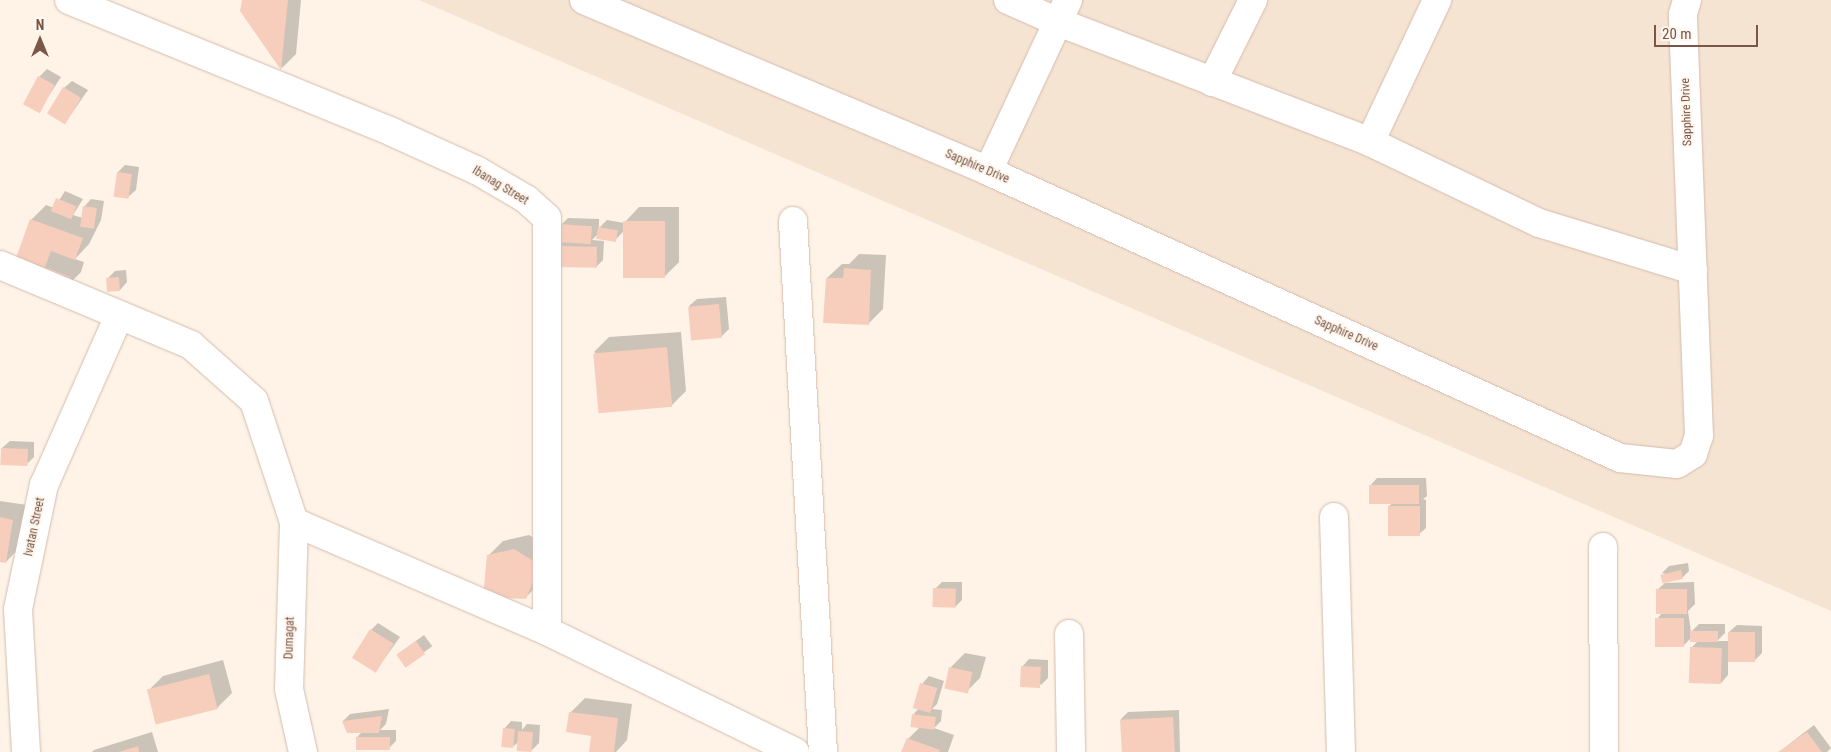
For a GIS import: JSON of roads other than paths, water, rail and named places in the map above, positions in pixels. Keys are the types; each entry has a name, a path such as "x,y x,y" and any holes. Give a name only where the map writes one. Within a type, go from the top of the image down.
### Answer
{"street":[{"name":"Ibanag Street","path":"69,0 410,139 478,171 526,199 547,218 547,631"},
{"name":"Sapphire Drive","path":"584,0 988,171 1620,458 1677,464 1693,454 1699,436 1683,14 1687,0"},
{"path":"1008,0 1063,11 1212,82 1370,142 1539,223 1693,270"},
{"path":"1212,82 1253,0"},
{"path":"1370,142 1437,0"},
{"path":"988,171 1063,11"},
{"path":"793,221 823,752"},
{"path":"0,265 190,345 254,401 294,522 547,631 795,752"},
{"name":"Ivatan Street","path":"26,752 18,609 44,485 119,316"},
{"path":"1334,517 1341,752"},
{"name":"Dumagat","path":"294,522 289,689 302,752"},
{"path":"1603,547 1604,752"},
{"path":"1069,634 1071,752"}]}
